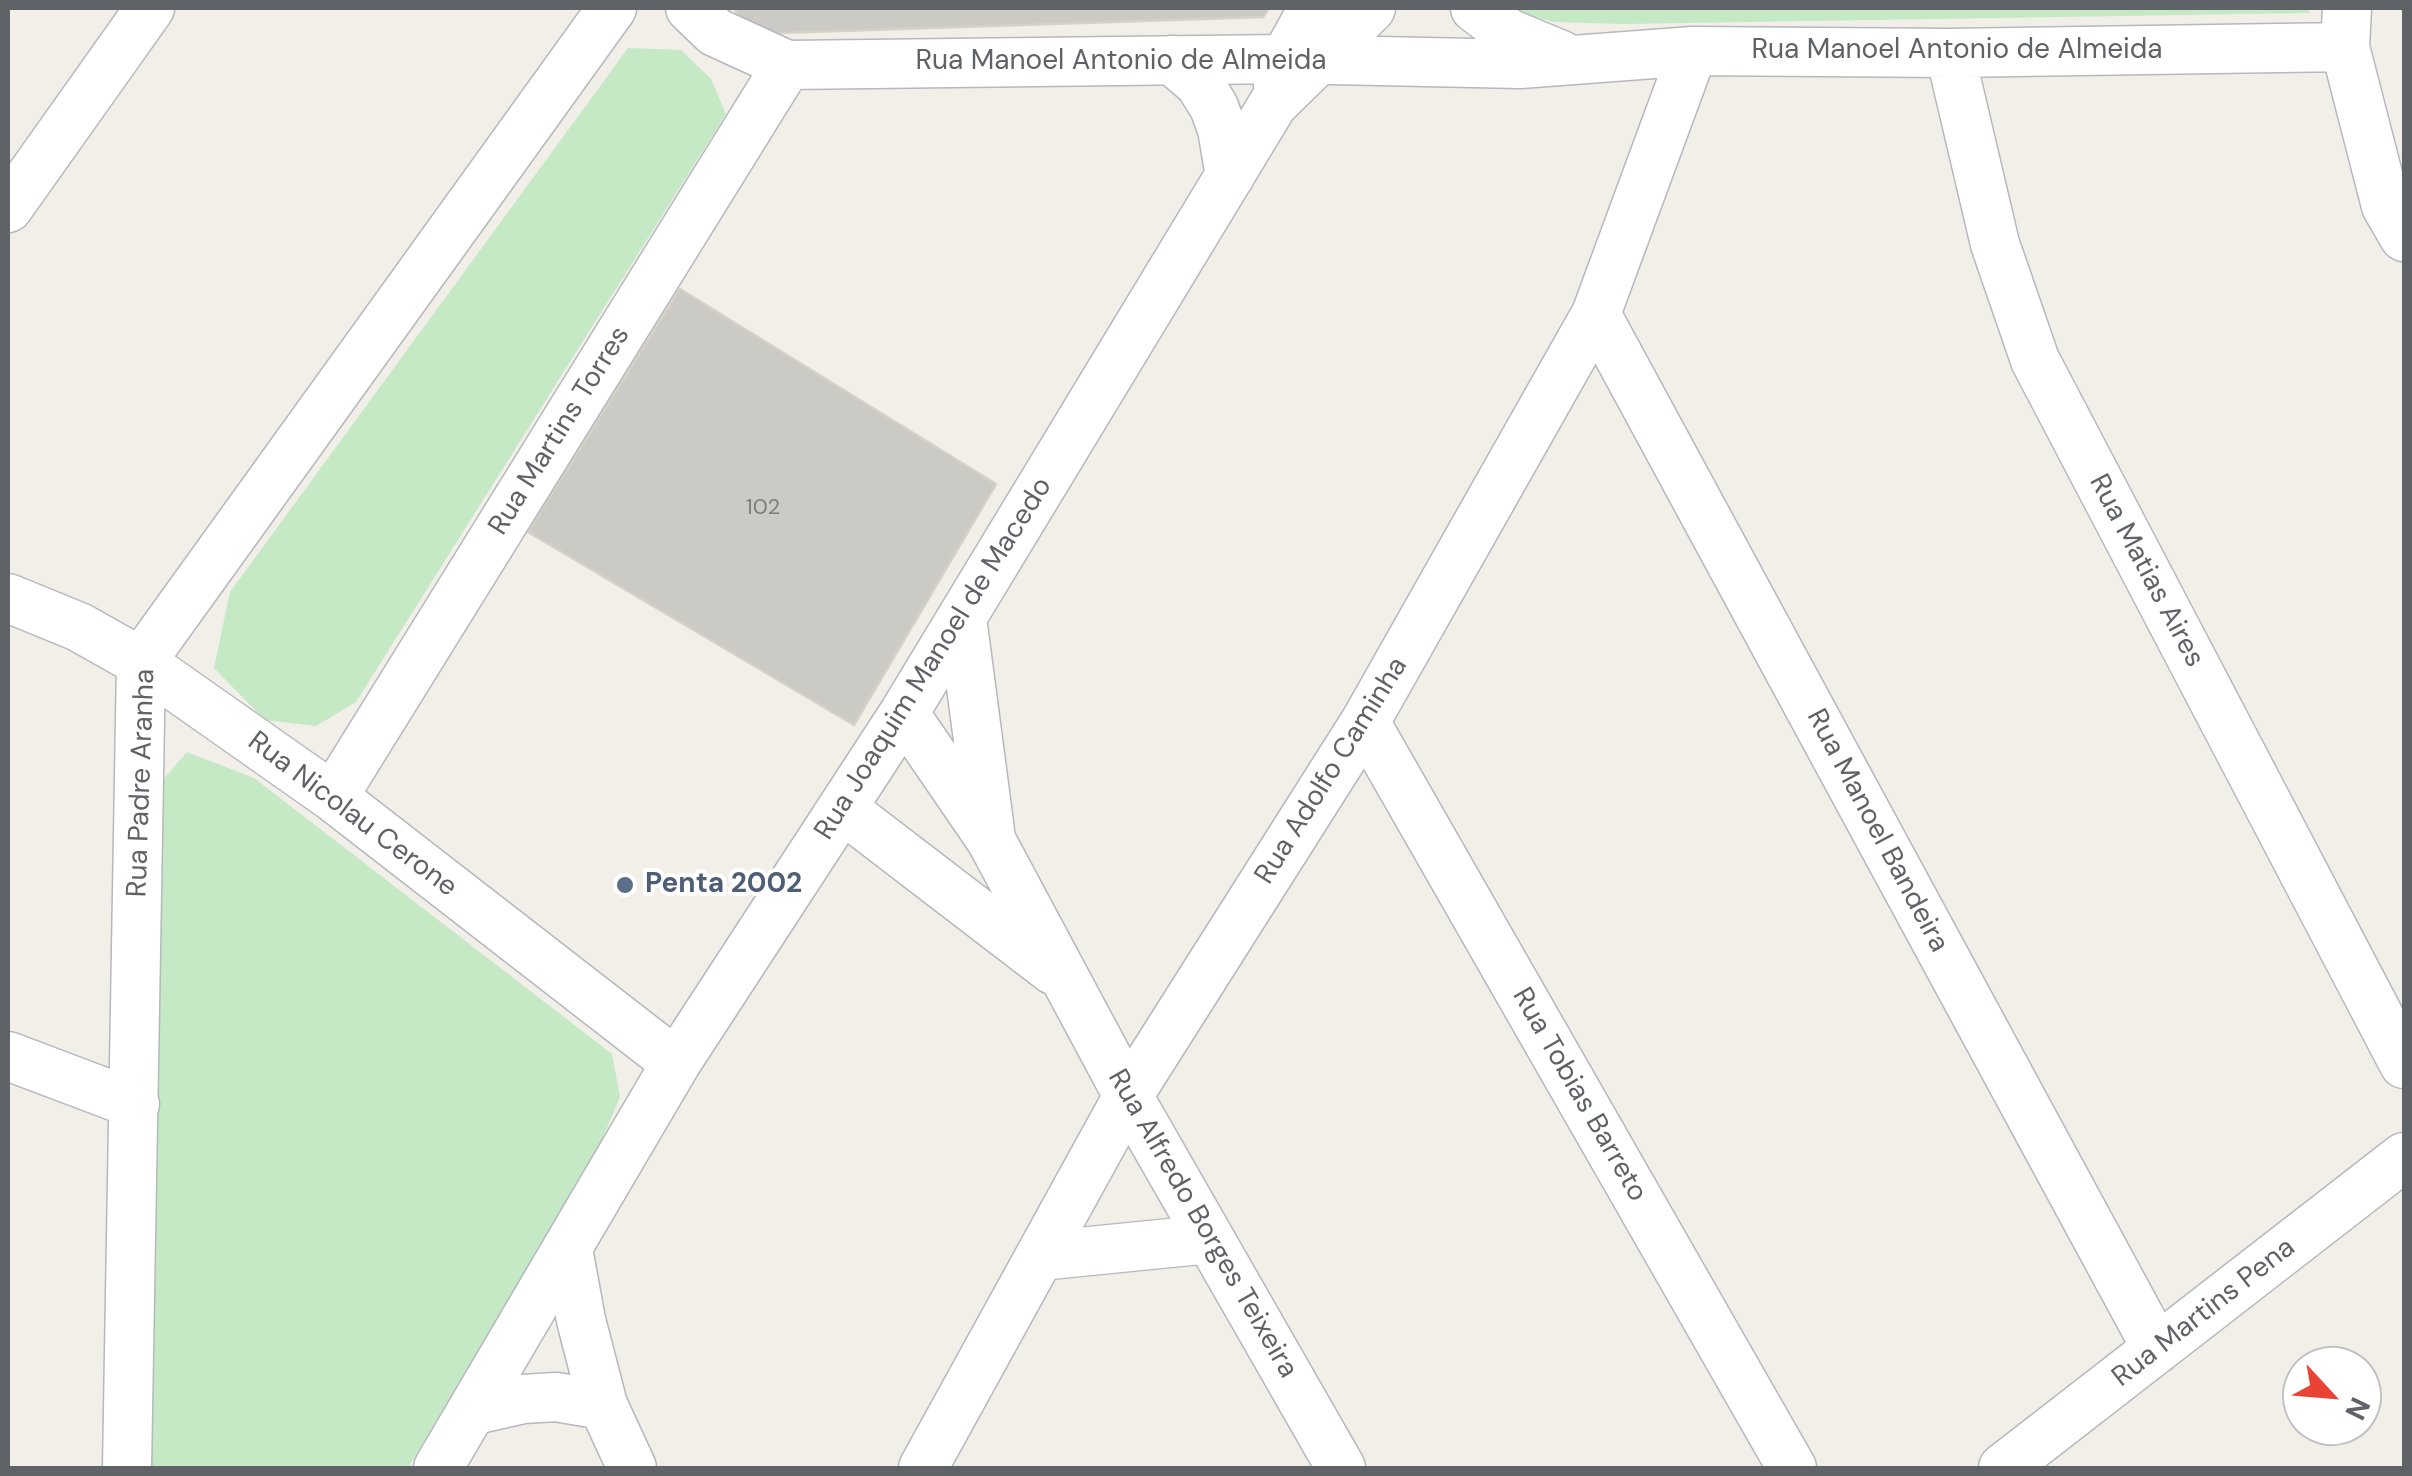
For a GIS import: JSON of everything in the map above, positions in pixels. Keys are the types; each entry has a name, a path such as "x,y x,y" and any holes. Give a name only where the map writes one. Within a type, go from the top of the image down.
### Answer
{"street":[{"path":"8,208 150,8"},
{"name":"Rua Padre Aranha","path":"127,1468 141,662 612,8"},
{"name":"Rua Manoel Antonio de Almeida","path":"690,8 715,32 787,64 1302,59 1520,64 1692,51 1950,53 2346,28"},
{"name":"Rua Joaquim Manoel de Macedo","path":"438,1468 676,1063 904,713 1302,59 1313,8"},
{"path":"1302,59 1371,8"},
{"name":"Rua Manoel Antonio de Almeida","path":"1475,8 1508,33 1569,59"},
{"path":"2346,28 2398,216"},
{"name":"Rua Adolfo Caminha","path":"923,1468 1128,1096 1365,722 1596,314 1692,51"},
{"name":"Rua Matias Aires","path":"1950,53 1995,244 2036,360 2404,1064"},
{"path":"1172,60 1199,83 1214,107 1230,176"},
{"name":"Rua Martins Torres","path":"333,797 787,64"},
{"name":"Rua Manoel Bandeira","path":"1596,314 2157,1349"},
{"name":"Rua Nicolau Cerone","path":"8,598 79,627 141,662 333,797 676,1063"},
{"path":"962,618 991,840"},
{"name":"Rua Alfredo Borges Teixeira","path":"904,713 991,840 1128,1096 1342,1468"},
{"name":"Rua Tobias Barreto","path":"1365,722 1792,1468"},
{"name":"Rua Alfredo Borges Teixeira","path":"843,809 1064,978"},
{"path":"8,1056 135,1104"},
{"name":"Rua Martins Pena","path":"2003,1468 2404,1157"},
{"path":"1040,1256 1210,1238"},
{"path":"568,1249 602,1405 632,1468"},
{"path":"474,1410 523,1399 556,1397 602,1405"}],"green space":[{"path":"1500,8 2309,8 2309,13 1621,24 1555,22"},
{"path":"628,48 681,50 711,79 726,114 356,702 316,726 265,720 214,668 230,592"},
{"path":"187,752 254,778 612,1054 620,1097 596,1154 408,1468 145,1468 155,789"}],"building":[{"path":"734,8 1269,8 1263,17 749,34"},
{"path":"680,289 996,484 854,725 528,532"}],"place":[{"name":"Penta 2002","path":"625,885"}]}
